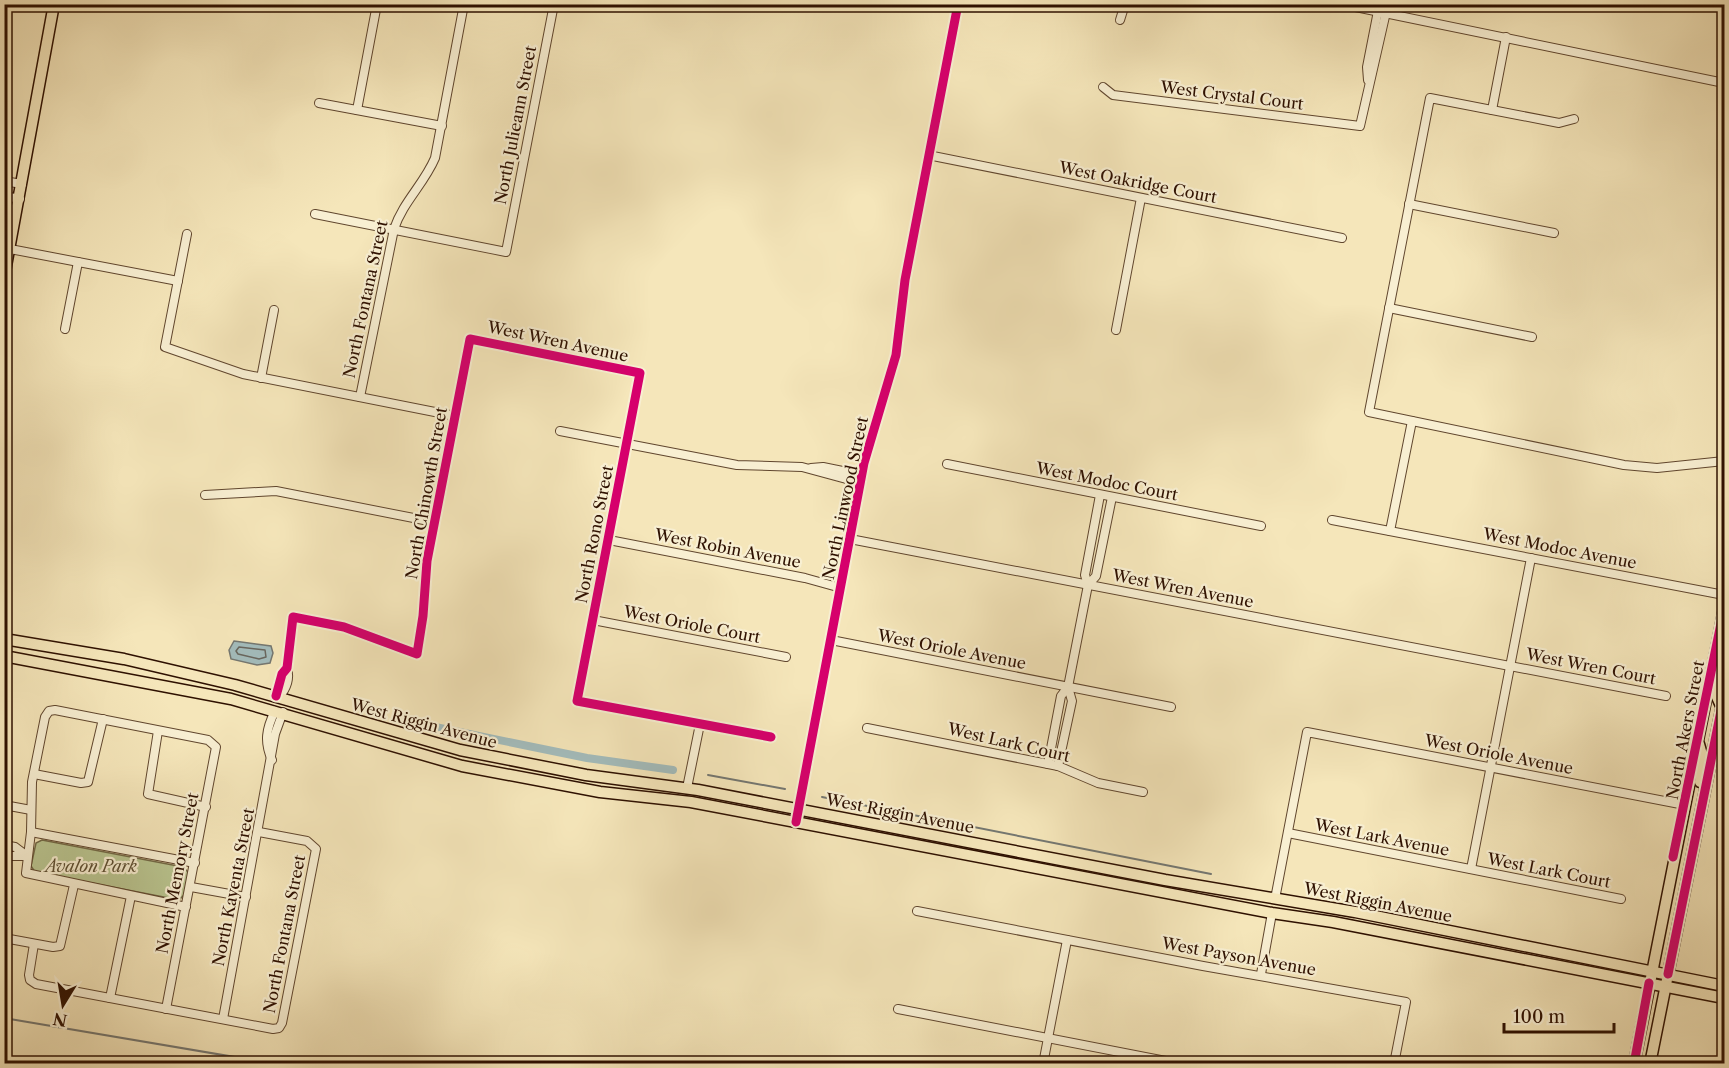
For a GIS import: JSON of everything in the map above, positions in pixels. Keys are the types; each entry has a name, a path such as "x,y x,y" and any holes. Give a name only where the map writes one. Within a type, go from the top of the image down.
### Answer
{"main road":[{"path":"4,277 54,4"},
{"name":"North Akers Street","path":"1634,1064 1725,609"},
{"path":"1719,638 1721,660 1716,695 1723,708"},
{"name":"West Riggin Avenue","path":"4,639 130,661 278,696 374,727 460,750 570,772 687,788 1137,875 1380,917 1725,986"},
{"name":"West Riggin Avenue","path":"4,656 185,689 279,711 360,738 462,766 600,792 691,802 1725,998"},
{"path":"185,689 206,687 268,700 278,696"},
{"name":"North Akers Street","path":"1650,1064 1725,696"},
{"path":"279,711 282,708 353,727 374,727"},
{"path":"1698,741 1703,758 1698,799 1702,809"},
{"path":"1175,895 1188,892 1262,905 1275,899"},
{"path":"1272,913 1281,908 1359,919 1380,917"}],"street":[{"path":"357,110 377,4"},
{"name":"North Fontana Street","path":"360,397 394,229 404,206 430,170 442,126 464,4"},
{"name":"North Julieann Street","path":"394,229 506,252 554,4"},
{"name":"North Linwood Street","path":"796,822 871,437 895,362 905,280 958,4"},
{"path":"1120,20 1125,4"},
{"path":"1341,4 1725,83"},
{"name":"West Crystal Court","path":"1103,87 1113,95 1360,126 1368,83 1367,67 1382,12"},
{"path":"1492,110 1506,37"},
{"path":"1574,119 1559,123 1430,98 1369,412 1624,465 1657,468 1725,462"},
{"path":"319,103 442,126"},
{"name":"West Oakridge Court","path":"928,155 1342,238"},
{"path":"4,181 22,184"},
{"path":"4,196 20,199"},
{"path":"1116,330 1141,198"},
{"path":"1409,204 1554,233"},
{"path":"315,214 394,229"},
{"path":"187,234 165,347 206,363 261,378 455,416"},
{"path":"10,249 178,281"},
{"path":"65,329 78,262"},
{"path":"1389,308 1532,337"},
{"path":"261,378 274,310"},
{"name":"West Wren Avenue","path":"470,339 640,374"},
{"name":"North Chinowth Street","path":"278,696 287,683 293,617 350,629 417,654 423,616 426,567 470,339"},
{"name":"North Rono Street","path":"640,374 577,701 700,724"},
{"path":"1332,520 1390,531 1412,421"},
{"path":"560,431 745,466 823,467 862,479"},
{"name":"West Modoc Court","path":"947,464 1261,526"},
{"path":"205,495 276,490 434,522"},
{"path":"1048,764 1061,696 1068,687 1088,585 1085,575 1100,495"},
{"path":"1088,585 1096,576 1112,497"},
{"name":"West Modoc Avenue","path":"1390,531 1725,595"},
{"name":"West Wren Avenue","path":"850,539 1510,666"},
{"name":"West Robin Avenue","path":"609,540 805,578 841,588"},
{"path":"1471,870 1531,558"},
{"name":"West Oriole Court","path":"593,620 786,657"},
{"name":"West Oriole Avenue","path":"831,640 1068,687"},
{"name":"West Wren Court","path":"1510,666 1666,696"},
{"path":"1068,687 1171,706"},
{"path":"1058,766 1072,701 1068,687"},
{"path":"186,907 26,873 34,774 45,717 49,711 56,710 158,730 148,794 206,807"},
{"name":"North Kayenta Street","path":"223,1019 272,761 270,741 279,711"},
{"path":"34,774 81,783 88,782 103,719"},
{"path":"687,788 700,724 771,737"},
{"name":"West Lark Court","path":"867,728 1058,766 1098,783 1143,792"},
{"name":"North Memory Street","path":"158,730 215,744 217,750 166,1009"},
{"name":"West Oriole Avenue","path":"1288,833 1307,732 1685,805"},
{"path":"4,805 31,810"},
{"path":"31,832 195,863"},
{"name":"North Fontana Street","path":"223,1019 279,1028 282,1023 314,864 315,846 307,841 259,832"},
{"path":"1275,899 1288,833"},
{"name":"West Lark Avenue","path":"1288,833 1471,870"},
{"path":"4,845 15,847 27,856"},
{"path":"4,856 27,856"},
{"name":"West Lark Court","path":"1471,870 1621,899"},
{"path":"4,938 60,946 74,885"},
{"path":"191,886 246,897"},
{"path":"110,998 130,896"},
{"name":"West Payson Avenue","path":"917,911 1406,1002 1394,1064"},
{"path":"1261,974 1272,913"},
{"path":"1044,1064 1067,940"},
{"path":"34,944 30,980 36,984 223,1019"},
{"path":"898,1009 1180,1064"}],"green space":[{"name":"Avalon Park","path":"42,840 183,867 189,873 184,895 179,900 35,872 31,866 36,843"}],"water":[{"path":"234,641 271,646 273,653 270,663 257,665 231,659 229,650"}],"waterway":[{"path":"406,721 587,758 673,770"},
{"path":"708,775 785,789"},
{"path":"822,797 1211,874"},
{"path":"4,1018 276,1064"},
{"path":"1674,1058 1682,1064"}],"cycle path":[{"path":"796,822 864,463 896,355 905,280 958,4"},
{"path":"276,696 282,674 287,668 293,617 344,627 417,654 423,616 427,561 470,339 640,373 577,701 771,737"},
{"path":"1673,857 1724,609"},
{"path":"1668,974 1724,696"},
{"path":"1634,1064 1649,983"}]}
